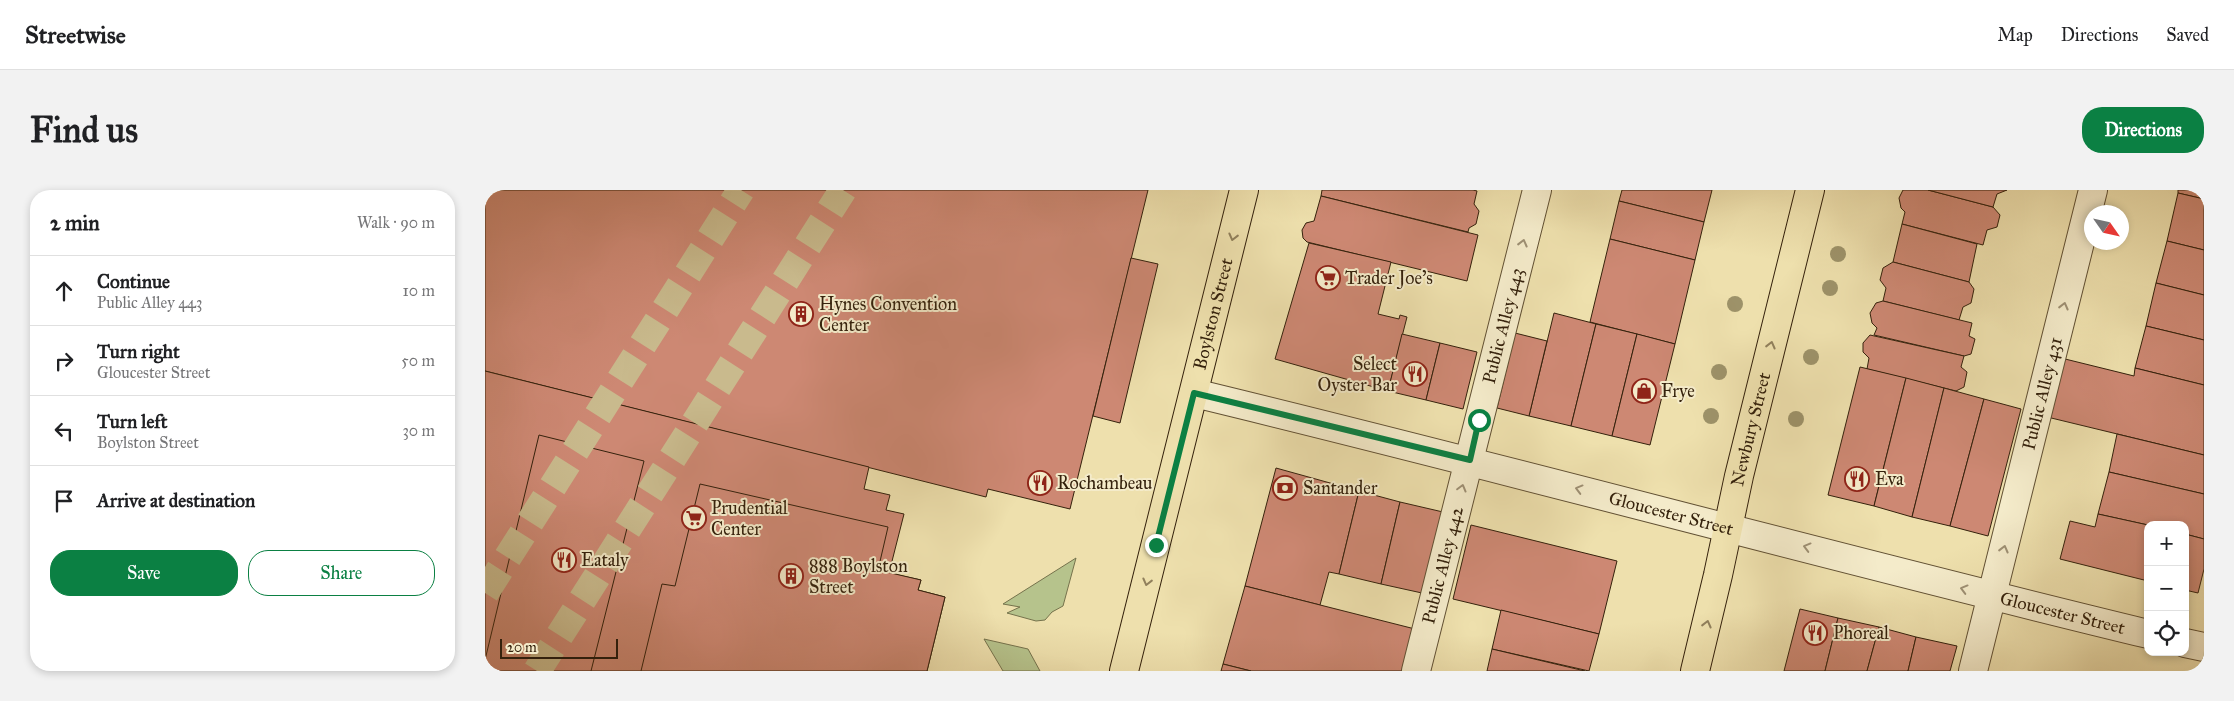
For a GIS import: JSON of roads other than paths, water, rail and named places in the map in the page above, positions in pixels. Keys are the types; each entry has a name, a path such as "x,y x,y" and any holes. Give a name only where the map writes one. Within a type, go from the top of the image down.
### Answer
{"main road":[{"name":"Boylston Street","path":"1124,671 1244,190"},
{"name":"Newbury Street","path":"1695,671 1714,593 1727,528 1810,190"}],"street":[{"name":"Public Alley 443","path":"1470,460 1537,190"},
{"name":"Public Alley 431","path":"1973,671 2093,190"},
{"name":"Gloucester Street","path":"1194,393 1470,460 1727,528 1777,539 1992,596 2144,633"},
{"name":"Public Alley 442","path":"1417,671 1470,460"},
{"path":"2189,644 2204,647"}],"tunnel":[{"path":"485,593 741,190"},
{"path":"537,671 843,190"}],"place":[{"name":"Trader Joe's","path":"1328,278"},
{"name":"Hynes Convention Center","path":"801,314"},
{"name":"Select Oyster Bar","path":"1415,374"},
{"name":"Frye","path":"1644,391"},
{"name":"Eva","path":"1857,479"},
{"name":"Rochambeau","path":"1040,483"},
{"name":"Santander","path":"1285,488"},
{"name":"Prudential Center","path":"694,518"},
{"name":"Eataly","path":"564,560"},
{"name":"888 Boylston Street","path":"791,576"},
{"name":"Phoreal","path":"1815,633"}]}
